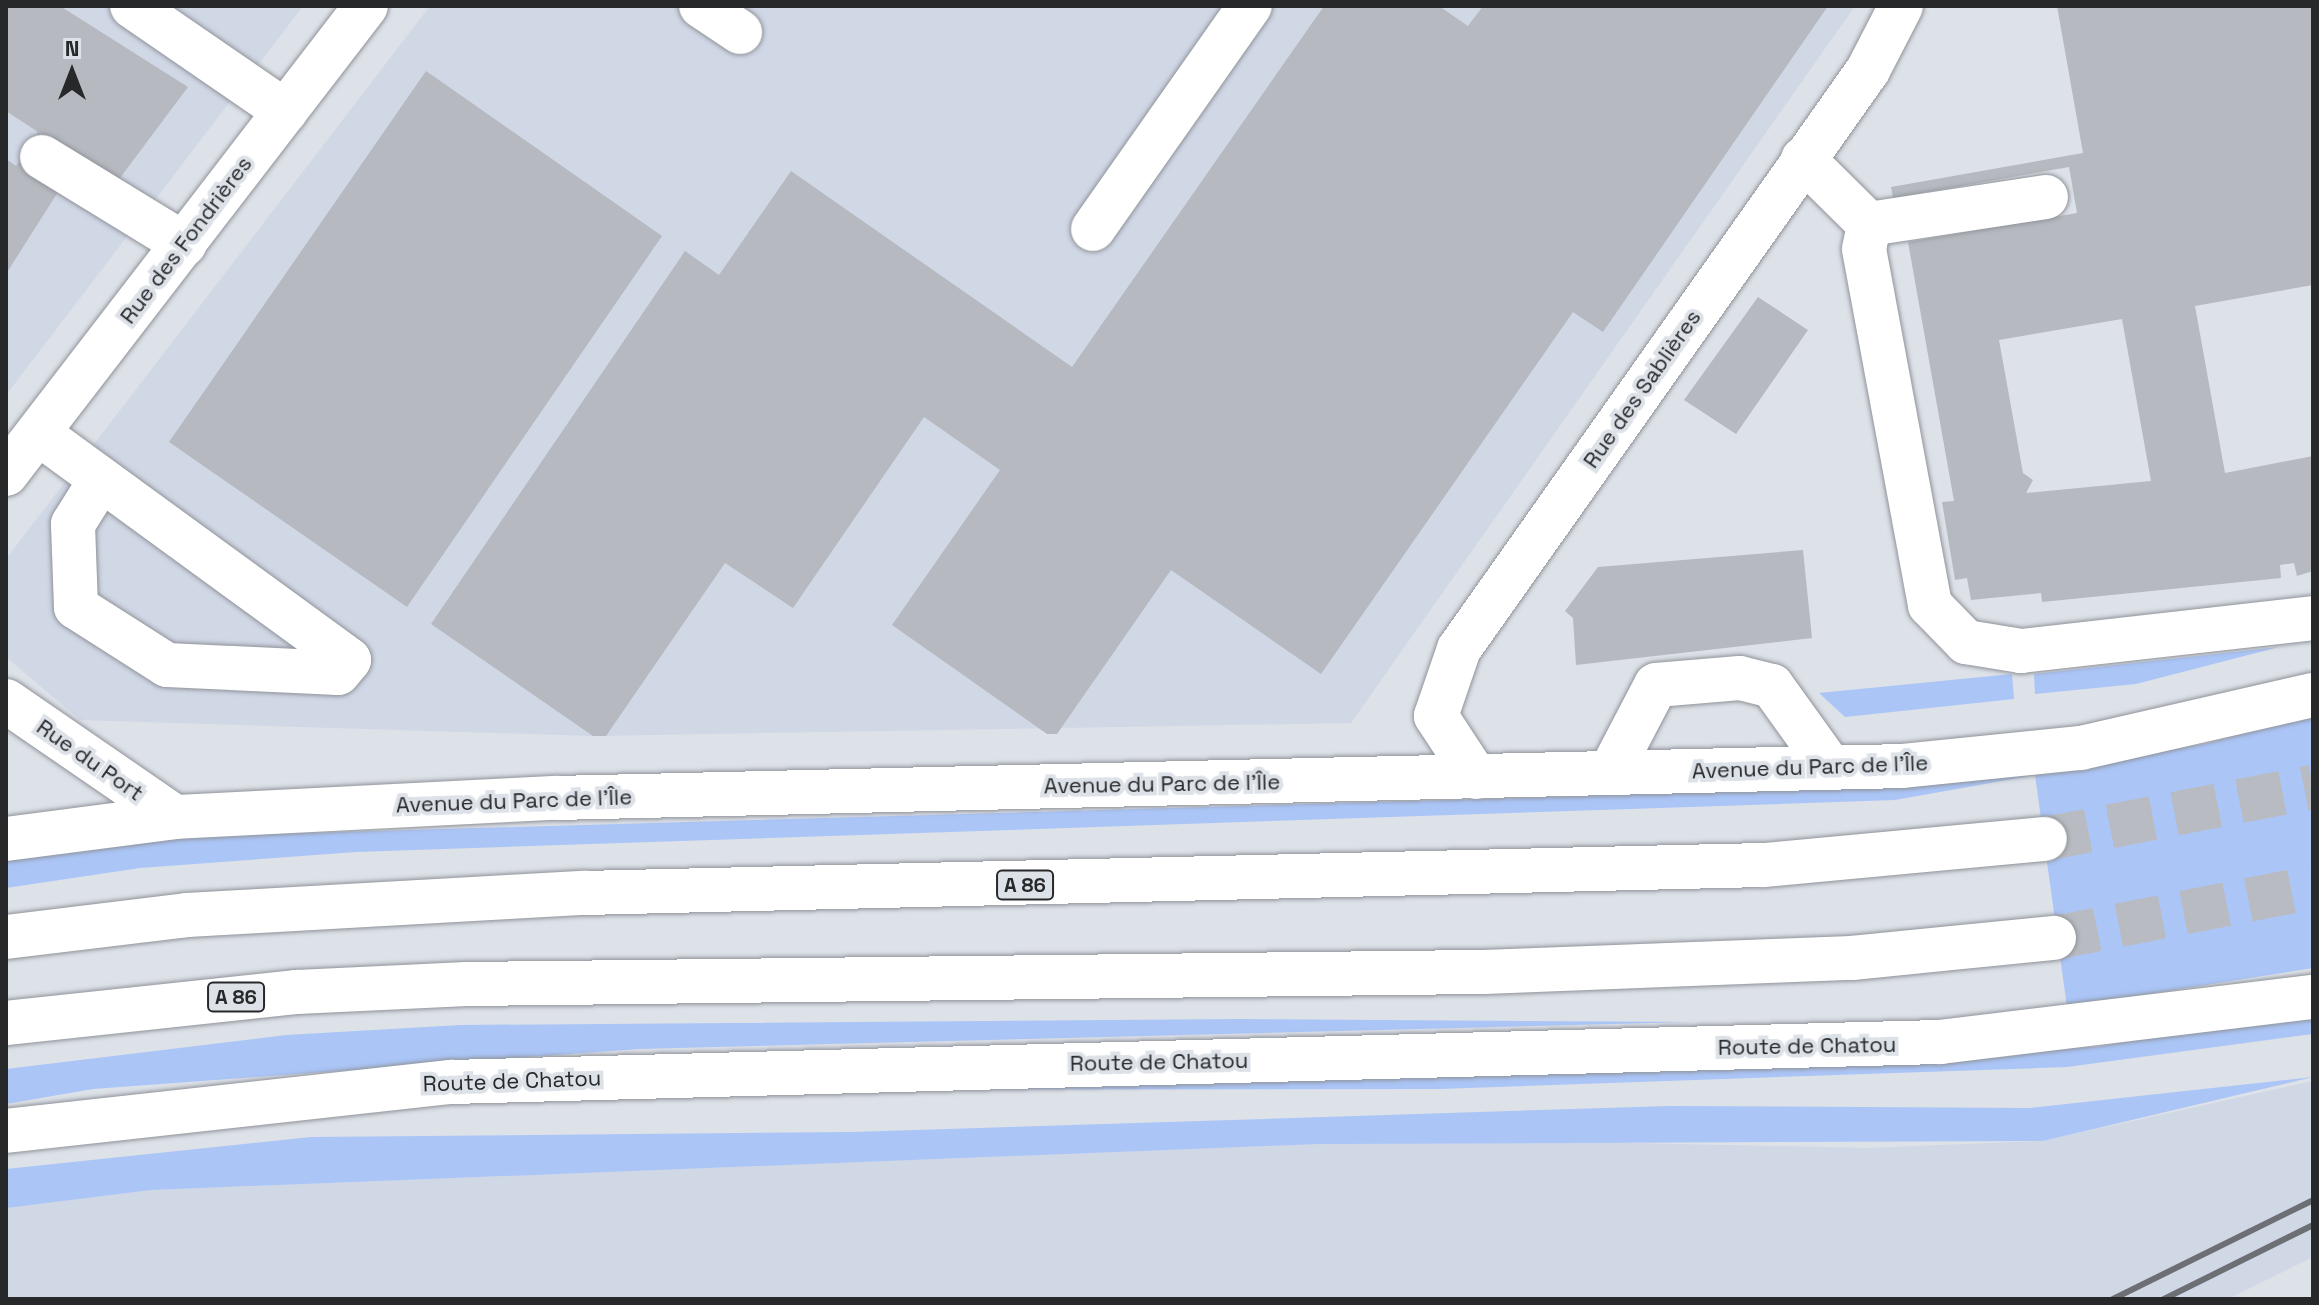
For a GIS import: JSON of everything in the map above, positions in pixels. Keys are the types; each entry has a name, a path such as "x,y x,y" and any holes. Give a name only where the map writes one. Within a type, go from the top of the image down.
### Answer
{"main road":[{"path":"132,6 285,111"},
{"name":"Rue des Fondrières","path":"6,474 366,6"},
{"path":"701,6 740,32"},
{"path":"1093,229 1250,6"},
{"name":"Rue des Sablières","path":"1476,777 1436,716 1453,660 1868,70 1901,6"},
{"path":"42,157 184,244"},
{"path":"1803,159 1869,224"},
{"path":"1869,224 2046,197"},
{"path":"1869,224 1864,249 1930,605 1966,642 2021,651 2313,618"},
{"path":"38,433 349,660 338,673 167,665 76,607 73,524 100,481"},
{"path":"1610,773 1656,685 1740,678 1772,686 1831,768"},
{"name":"Avenue du Parc de l'Île","path":"6,839 175,817 556,798 1831,768 2081,748 2313,695"},
{"name":"Rue du Port","path":"6,701 175,817"},
{"name":"A 86","path":"6,937 187,915 584,893 1670,868 2045,839"},
{"name":"A 86","path":"6,1023 252,995 467,984 1484,972 1852,958 2054,938"},
{"name":"Route de Chatou","path":"6,1131 451,1082 1940,1042 2313,997"}],"shaded area":[{"path":"6,6 303,6 6,395"},
{"path":"430,6 1855,6 1351,723 593,736 80,720 6,657 6,559"},
{"path":"2279,647 2136,684 2035,694 2034,674"},
{"path":"2012,674 2014,699 1845,717 1819,693"},
{"path":"2313,713 2313,968 2067,1007 2035,775 2209,743"},
{"path":"2035,775 1895,800 356,852 140,868 6,888 6,858 169,837 1584,796"},
{"path":"2313,1011 2313,1034 2067,1067 1439,1089 654,1090 2096,1047"},
{"path":"1240,1019 1689,1022 639,1049 93,1089 6,1104 6,1069 286,1035 461,1025"},
{"path":"2313,1077 2043,1141 1318,1144 151,1190 6,1208 6,1169 311,1137 853,1132 1669,1106 2029,1108"},
{"path":"2313,1081 2313,1257 2228,1299 6,1299 6,1207 151,1190 1439,1139 1869,1148 2043,1141"}],"building":[{"path":"6,6 60,6 188,87 117,182 58,192 6,274 6,159 16,166 38,132 6,111"},
{"path":"1324,6 1439,6 1468,26 1483,6 1828,6 1603,332 1573,312 1321,674 1171,570 1057,734 1047,734 892,625 1000,470 924,417 793,608 725,563 606,736 593,736 431,624 685,251 719,275 791,171 1072,367"},
{"path":"2057,6 2313,6 2313,285 2195,306 2225,473 2313,456 2313,571 2297,576 2294,563 2280,565 2281,578 2042,602 2041,593 1971,600 1967,578 1955,580 1942,502 1954,501 1908,242 2077,213 2069,167 1893,198 1891,187 2083,153","holes":["2122,319 2151,481 2026,493 2033,480 2023,473 1999,340"]},
{"path":"426,71 662,236 407,607 169,442"},
{"path":"1758,297 1808,330 1736,434 1684,400"},
{"path":"1803,550 1812,638 1576,665 1573,618 1565,611 1598,567"}],"tunnel":[{"path":"2045,839 2313,787"},
{"path":"2054,938 2313,887"}],"railway":[{"path":"2113,1299 2313,1200"},
{"path":"2164,1299 2313,1225"}]}
